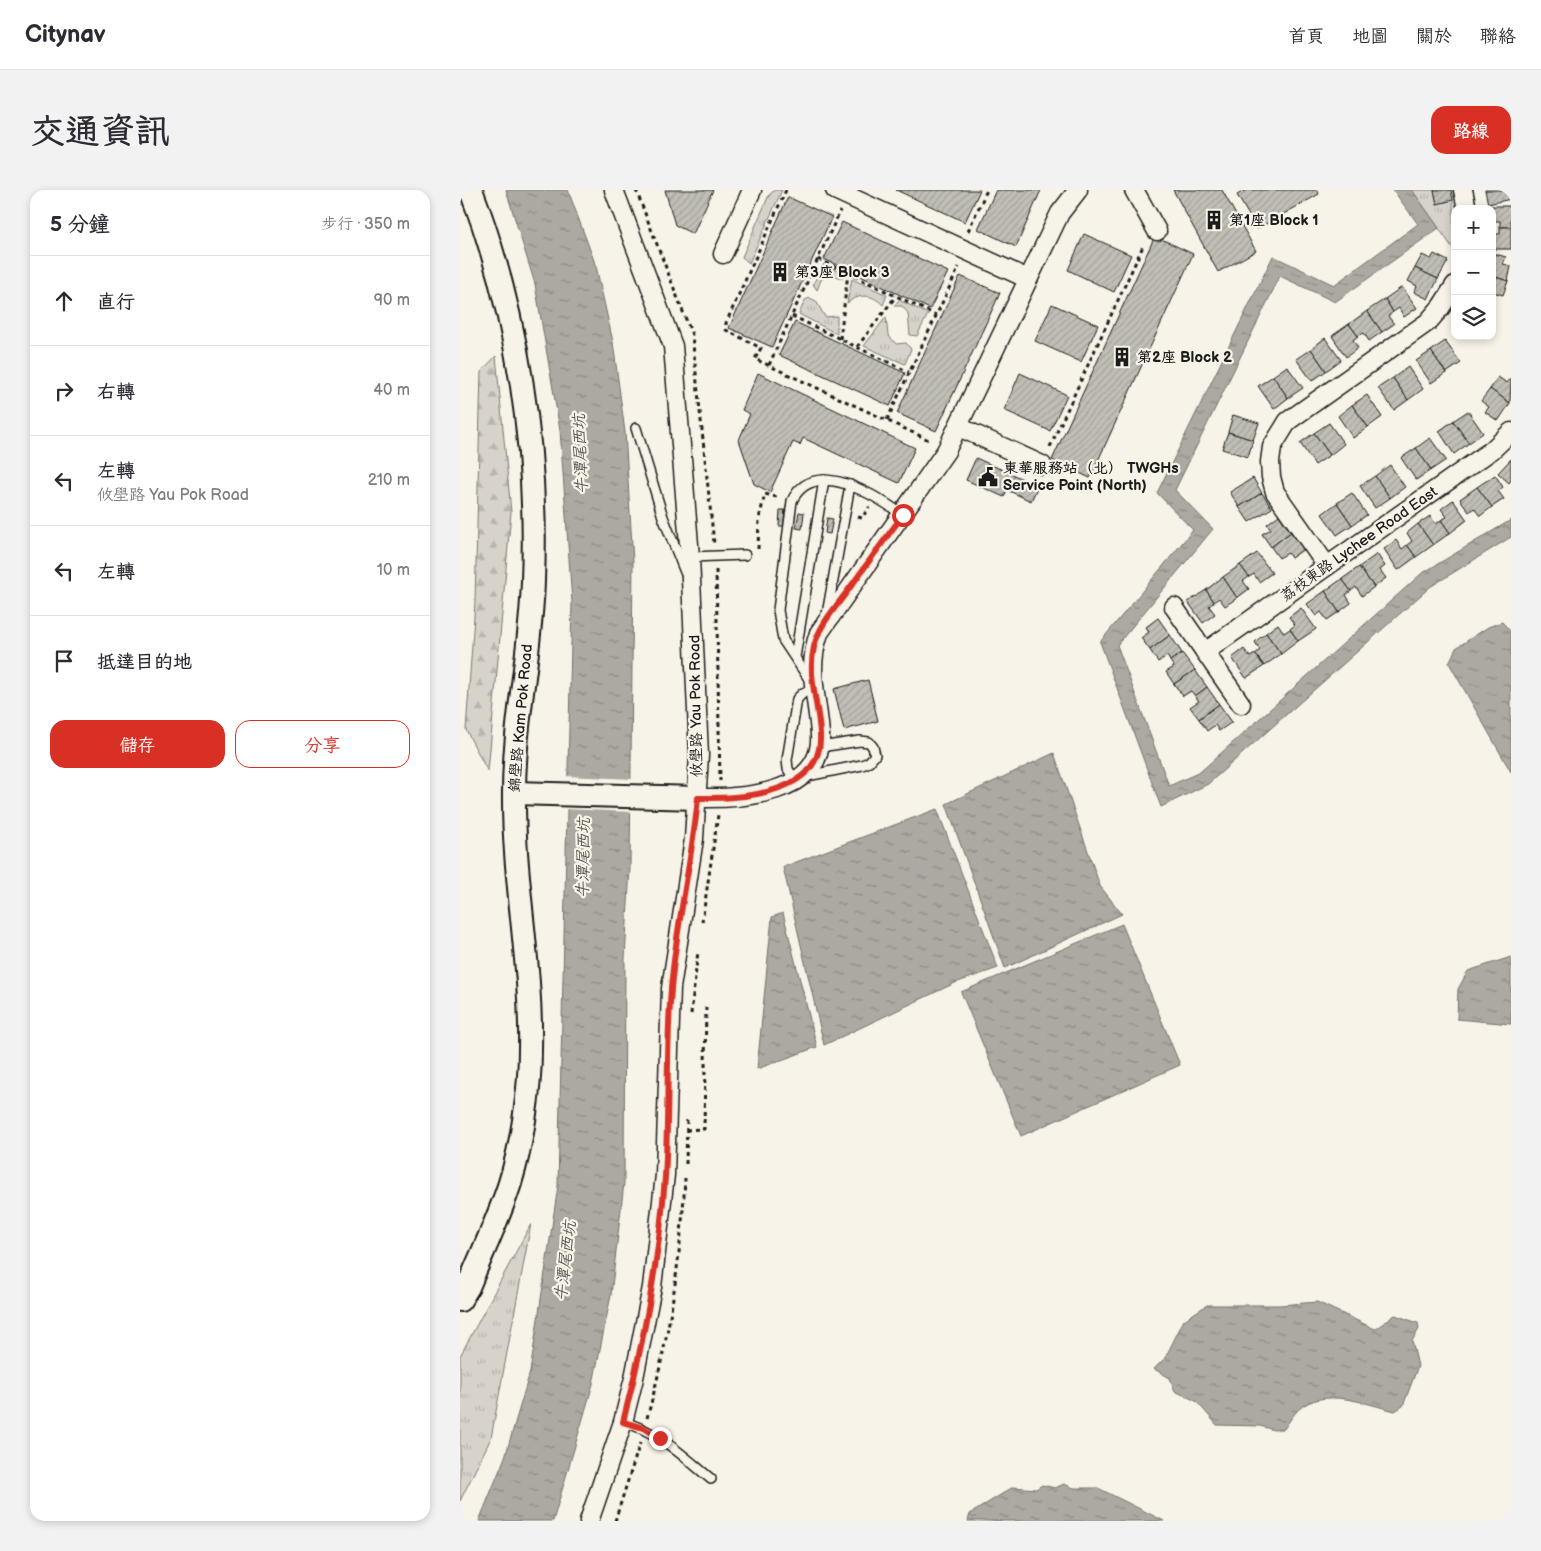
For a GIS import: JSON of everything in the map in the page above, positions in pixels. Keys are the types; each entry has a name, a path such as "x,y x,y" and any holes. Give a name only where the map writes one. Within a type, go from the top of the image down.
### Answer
{"street":[{"name":"錦壆路 Kam Pok Road","path":"460,1300 468,1287 511,1182 522,1129 530,1050 514,793 516,736 534,581 532,483 520,371 506,303 471,190"},
{"name":"攸壆路 Yau Pok Road","path":"589,1521 623,1422 634,1378 652,1287 662,1216 671,988 694,839 698,798 698,745 692,588 673,346 614,190"},
{"path":"723,254 752,190"},
{"path":"835,190 1028,279"},
{"path":"514,793 744,798 799,779 813,764 820,747 820,734 813,687 814,648 826,622 930,476 959,427 1060,213 1078,190"},
{"path":"1134,190 1152,234"},
{"path":"1463,190 1466,205"},
{"path":"1327,566 1275,492 1271,477 1272,447 1288,421 1428,322 1451,291"},
{"path":"959,427 1042,464"},
{"name":"荔枝東路 Lychee Road East","path":"1205,652 1492,450 1511,432"},
{"path":"1174,607 1241,704"}],"lane":[{"path":"636,428 663,517 692,588"},
{"path":"820,747 860,741 869,742 873,747 874,755 869,762 799,779 788,769 787,760 796,704 800,695 813,687 783,640 778,610 792,500 798,489 810,481 824,480 868,492 903,515"},
{"path":"795,658 824,480"},
{"path":"826,622 850,486"},
{"path":"690,557 745,554"},
{"path":"623,1422 644,1428 660,1438 711,1479"}],"path":[{"path":"786,190 725,327 728,332 760,348 755,359 936,443"},
{"path":"968,231 987,190"},
{"path":"769,366 841,210"},
{"path":"1050,448 1152,234"},
{"path":"818,259 936,315"},
{"path":"887,420 959,267"},
{"path":"840,339 848,273"},
{"path":"857,347 896,296"},
{"path":"792,316 910,372"},
{"path":"745,554 757,554 759,519 765,494 777,497"},
{"path":"682,1130 704,1129 706,1006"}],"green space":[{"path":"775,190 782,190 749,263 742,257 769,195"},
{"path":"1412,190 1434,190 1437,204 1453,200 1453,205 1451,205 1451,246"},
{"path":"824,264 843,274 842,279 830,273 821,280 817,290 813,284"},
{"path":"852,279 887,295 883,305 879,301 866,296 847,303"},
{"path":"810,298 816,301 825,317 837,316 837,334 799,314 805,300"},
{"path":"899,300 928,314 917,336 910,335 908,313 902,306 894,306"},
{"path":"886,317 888,335 896,344 906,343 911,349 905,364 864,346"},
{"path":"496,356 511,512 488,772 466,730 475,602 481,372"},
{"path":"531,1224 491,1438 460,1501 460,1356"}],"water":[{"name":"牛潭尾西坑","path":"506,190 568,190 596,266 613,342 625,432 633,561 630,867 625,959 624,1183 611,1295 593,1384 553,1521 479,1521 505,1457 530,1372 558,1186 572,602 560,430 535,284"},
{"path":"1393,190 1412,190 1439,228 1335,302 1280,276 1175,490 1213,529 1117,645 1169,786 1200,772 1421,574 1511,520 1511,537 1430,587 1208,784 1161,807 1100,642 1193,530 1157,493 1273,256 1334,285 1418,224"},
{"path":"1502,622 1511,632 1511,772 1449,663 1456,648 1488,627"},
{"path":"1054,753 1100,886 1122,914 1005,968 946,804"},
{"path":"937,809 998,968 955,983 824,1045 783,867"},
{"path":"783,913 817,1047 757,1069 772,917"},
{"path":"1122,924 1180,1065 1021,1136 961,992"},
{"path":"1511,957 1511,1024 1457,1019 1458,989 1468,971"},
{"path":"1317,1302 1375,1329 1395,1315 1418,1323 1419,1329 1412,1341 1418,1366 1403,1406 1395,1411 1358,1401 1332,1398 1320,1399 1308,1403 1298,1410 1284,1429 1274,1430 1260,1426 1217,1425 1196,1401 1175,1391 1170,1378 1154,1369 1165,1358 1184,1320 1207,1305 1280,1305"},
{"path":"1064,1484 1074,1488 1098,1488 1164,1521 968,1521 970,1514 1013,1487 1036,1489 1042,1485 1055,1488"}],"pier":[{"path":"565,776 633,779 633,812 564,809"}],"building":[{"path":"665,190 713,190 693,234 675,225"},
{"path":"896,190 980,190 965,222"},
{"path":"996,190 1041,190 1016,247 978,229"},
{"name":"第1座 Block 1","path":"1173,190 1222,190 1256,251 1218,272"},
{"name":"第1座 Block 1","path":"1246,190 1317,190 1319,194 1257,229 1237,195"},
{"path":"1434,190 1451,190 1453,200 1437,204"},
{"path":"1485,190 1510,190 1511,199 1488,204"},
{"name":"第3座 Block 3","path":"788,197 832,217 772,347 729,328"},
{"path":"1496,206 1511,206 1511,227 1500,227 1500,221 1496,221"},
{"name":"第3座 Block 3","path":"842,222 948,272 930,309 824,259"},
{"path":"1500,227 1511,227 1511,249 1496,249 1496,234 1500,234"},
{"path":"1084,234 1131,255 1114,292 1068,270"},
{"name":"第2座 Block 2","path":"1155,236 1193,254 1090,478 1052,460"},
{"path":"1434,254 1448,261 1438,279 1415,268 1422,255 1431,259"},
{"path":"1496,254 1506,257 1503,264 1511,266 1508,281 1496,277"},
{"path":"1415,268 1438,279 1428,299 1414,292 1417,286 1408,281"},
{"path":"960,276 1000,293 936,431 897,413"},
{"path":"1496,277 1508,281 1503,295 1496,293"},
{"path":"1402,287 1417,308 1404,317 1399,308 1393,312 1385,299"},
{"path":"1385,299 1393,312 1388,316 1394,324 1382,332 1367,311"},
{"name":"第2座 Block 2","path":"1052,304 1098,325 1081,362 1035,341"},
{"path":"1367,311 1382,332 1369,341 1364,333 1358,336 1349,324"},
{"name":"第3座 Block 3","path":"795,322 905,373 890,406 779,355"},
{"path":"1349,324 1358,336 1353,340 1358,348 1346,357 1332,336"},
{"path":"1325,338 1341,360 1326,371 1311,349"},
{"path":"1445,341 1461,363 1446,373 1431,351"},
{"path":"1311,349 1326,371 1312,381 1296,359"},
{"path":"1431,351 1446,373 1431,383 1416,361"},
{"path":"1287,366 1303,388 1288,398 1273,376"},
{"path":"1408,367 1423,389 1408,400 1393,378"},
{"path":"758,373 915,448 899,483 803,438 800,445 793,442 770,492 754,484 739,440 750,414 742,410"},
{"path":"1020,373 1067,395 1050,431 1004,410"},
{"path":"1273,376 1288,398 1274,409 1258,386"},
{"path":"1498,377 1507,383 1511,378 1510,403 1490,389"},
{"path":"1393,378 1408,400 1394,410 1378,388"},
{"path":"1490,389 1510,403 1498,421 1485,412 1489,407 1481,401"},
{"path":"1367,395 1382,417 1368,427 1352,405"},
{"path":"1352,405 1368,427 1353,438 1338,416"},
{"path":"1468,411 1483,433 1469,443 1453,421"},
{"path":"1233,415 1259,423 1253,440 1228,432"},
{"path":"1453,421 1469,443 1454,454 1439,431"},
{"path":"1329,423 1344,444 1330,455 1314,433"},
{"path":"1228,432 1253,440 1248,457 1222,449"},
{"path":"1314,433 1330,455 1315,465 1300,443"},
{"path":"1430,438 1446,460 1431,470 1416,448"},
{"path":"1416,448 1431,470 1416,480 1401,458"},
{"path":"976,458 1038,486 1031,501 1007,490 1004,497 966,480"},
{"path":"1511,459 1511,480 1509,483 1498,473"},
{"path":"1390,465 1405,487 1390,498 1375,476"},
{"path":"1495,475 1503,487 1498,491 1504,499 1492,507 1477,487"},
{"path":"1375,476 1390,498 1375,508 1360,486"},
{"path":"1253,478 1262,493 1239,507 1230,492"},
{"path":"1477,487 1492,507 1480,516 1474,508 1469,512 1460,499"},
{"path":"1262,493 1272,508 1249,522 1239,507"},
{"path":"1352,493 1367,515 1352,525 1337,503"},
{"path":"1453,500 1467,520 1450,533 1441,520 1447,517 1441,509"},
{"path":"1337,503 1352,525 1337,535 1322,514"},
{"path":"780,510 785,510 784,526 779,526"},
{"path":"799,512 804,513 802,529 796,528"},
{"path":"1279,515 1291,532 1271,547 1262,534 1271,529 1267,524"},
{"path":"1430,516 1436,524 1441,520 1450,533 1433,545 1418,524"},
{"path":"827,518 833,519 830,534 825,533"},
{"path":"1418,524 1433,545 1416,557 1407,545 1412,541 1407,533"},
{"path":"1291,532 1304,549 1291,558 1288,553 1279,558 1271,547"},
{"path":"1396,540 1402,549 1407,545 1416,557 1398,570 1384,549"},
{"path":"1257,553 1272,573 1259,582 1254,574 1249,577 1240,565"},
{"path":"1377,554 1385,566 1380,570 1386,578 1374,587 1359,567"},
{"path":"1240,565 1249,577 1243,581 1249,589 1237,598 1223,577"},
{"path":"1359,567 1374,587 1362,596 1356,587 1351,591 1342,579"},
{"path":"1223,577 1237,598 1225,606 1219,598 1214,602 1206,590"},
{"path":"1342,579 1351,591 1346,595 1351,603 1339,612 1325,591"},
{"path":"1206,590 1214,602 1209,606 1215,614 1203,623 1188,602"},
{"path":"1325,591 1339,612 1327,620 1321,612 1316,616 1307,604"},
{"path":"1301,608 1316,629 1298,641 1290,629 1295,625 1289,617"},
{"path":"1158,618 1170,635 1150,650 1141,638 1149,632 1146,627"},
{"path":"1278,624 1284,633 1290,629 1298,641 1281,654 1266,633"},
{"path":"1266,633 1281,654 1264,666 1255,654 1260,650 1255,642"},
{"path":"1170,635 1182,653 1170,661 1167,656 1158,662 1150,650"},
{"path":"1244,649 1250,657 1255,654 1264,666 1246,678 1232,658"},
{"path":"1182,653 1195,670 1174,684 1166,672 1174,667 1170,661"},
{"path":"1195,670 1207,687 1195,696 1191,691 1183,696 1174,684"},
{"path":"868,680 878,721 844,730 834,689"},
{"path":"1207,687 1219,704 1199,719 1190,707 1199,701 1195,696"},
{"path":"1219,704 1232,722 1219,731 1215,725 1207,731 1199,719"}],"place":[{"name":"第1座 Block 1","path":"1214,220"},
{"name":"第3座 Block 3","path":"780,272"},
{"name":"第2座 Block 2","path":"1122,357"},
{"name":"東華服務站（北） TWGHs Service Point (North)","path":"988,477"}],"route":[{"path":"660,1438 644,1428 623,1422 634,1378 652,1287 662,1216 673,962 694,839 698,798 744,798 789,784 803,776 813,764 820,747 820,734 812,684 814,648 819,634 903,515"}]}
